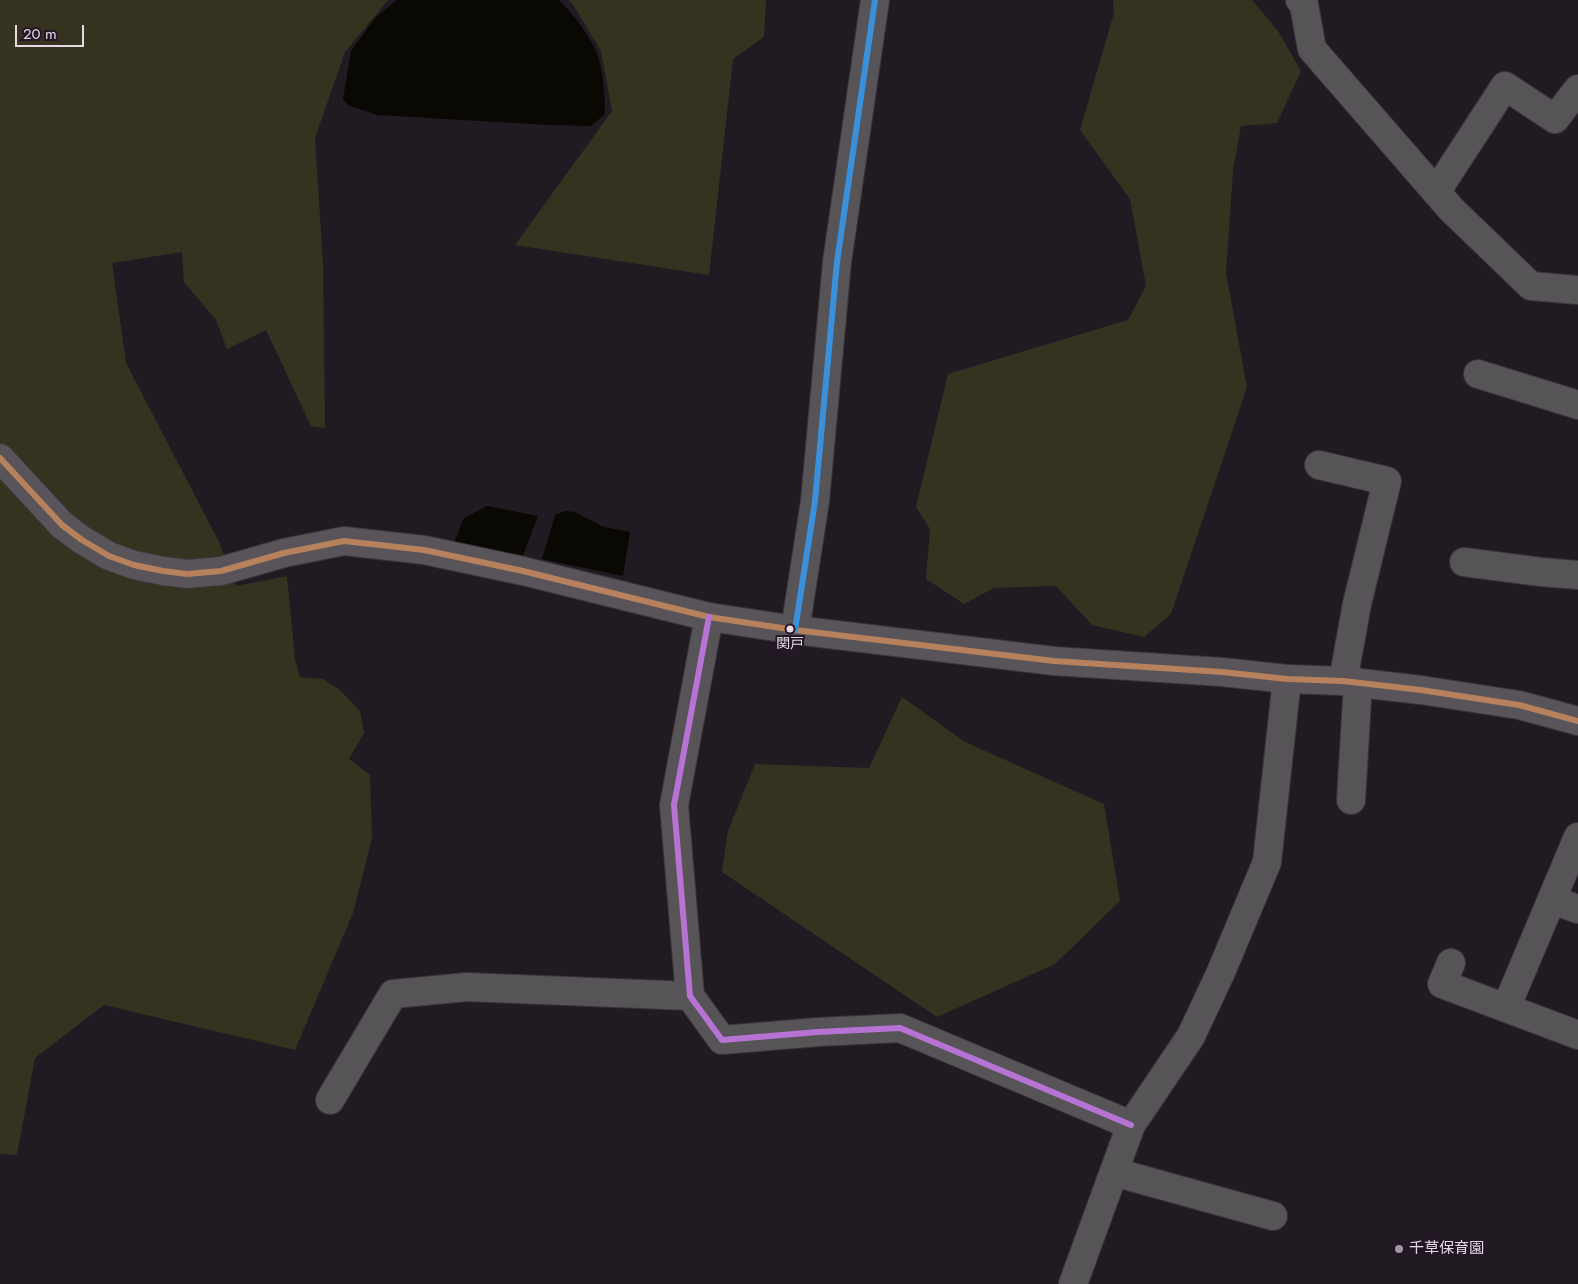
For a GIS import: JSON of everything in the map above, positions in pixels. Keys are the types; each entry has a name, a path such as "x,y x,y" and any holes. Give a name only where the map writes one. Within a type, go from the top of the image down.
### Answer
{"main road":[{"path":"0,458 62,525 82,540 102,552 134,565 187,574 221,571 284,553 344,541 424,550 523,571 709,616 795,630 1054,661 1350,682 1421,690 1519,705 1578,721"}],"street":[{"path":"795,630 815,501 837,262 875,0"},
{"path":"1300,0 1304,5 1312,49 1451,209 1531,286 1578,290"},
{"path":"1436,192 1505,86 1555,119 1578,89"},
{"path":"1478,374 1578,405"},
{"path":"1319,465 1387,481 1357,604 1350,682 1351,800"},
{"path":"1464,562 1541,572 1578,574"},
{"path":"709,616 674,805 690,996 722,1040 818,1032 900,1028 1131,1125"},
{"path":"1073,1284 1131,1125 1191,1036 1221,972 1266,862 1287,679"},
{"path":"1506,1008 1578,837"},
{"path":"1552,900 1578,909"},
{"path":"1451,963 1442,984 1578,1035"},
{"path":"330,1100 393,994 467,987 690,996"},
{"path":"1114,1172 1273,1216"}],"shaded area":[{"path":"0,0 388,0 345,52 315,138 323,265 325,428 311,426 266,330 227,349 216,320 184,282 182,252 112,263 126,363 218,540 236,586 287,576 295,659 300,677 323,679 340,690 360,711 364,733 349,759 370,775 372,838 353,913 295,1050 104,1005 35,1058 17,1155 0,1154"},
{"path":"397,0 559,0 580,24 596,51 602,73 605,114 591,126 549,125 377,115 348,105 343,99 351,51 376,17"},
{"path":"568,0 766,0 764,37 733,59 709,275 515,245 612,111 601,51 572,3"},
{"path":"1113,0 1252,0 1278,31 1301,71 1277,123 1241,126 1233,171 1226,273 1247,387 1171,614 1144,637 1092,625 1056,586 994,588 964,604 926,579 930,529 916,507 948,374 1128,320 1146,286 1130,199 1080,130 1114,13"},
{"path":"487,506 538,516 522,558 454,543 464,518"},
{"path":"565,511 575,512 604,527 630,532 623,576 542,559 555,515"},
{"path":"902,697 965,742 1104,804 1120,901 1055,964 937,1017 722,872 728,831 755,764 869,768"}],"transit line":[{"path":"795,630 815,501 837,262 875,0"},
{"path":"0,458 62,525 82,540 109,556 134,565 163,571 187,574 221,571 284,553 344,541 424,550 523,571 709,617 795,630 1054,661 1222,672 1287,679 1343,681 1421,690 1519,705 1578,721"},
{"path":"709,617 674,805 690,996 722,1040 818,1032 900,1028 1131,1125"}],"place":[{"name":"関戸","path":"790,629"},
{"name":"千草保育園","path":"1399,1249"}]}
